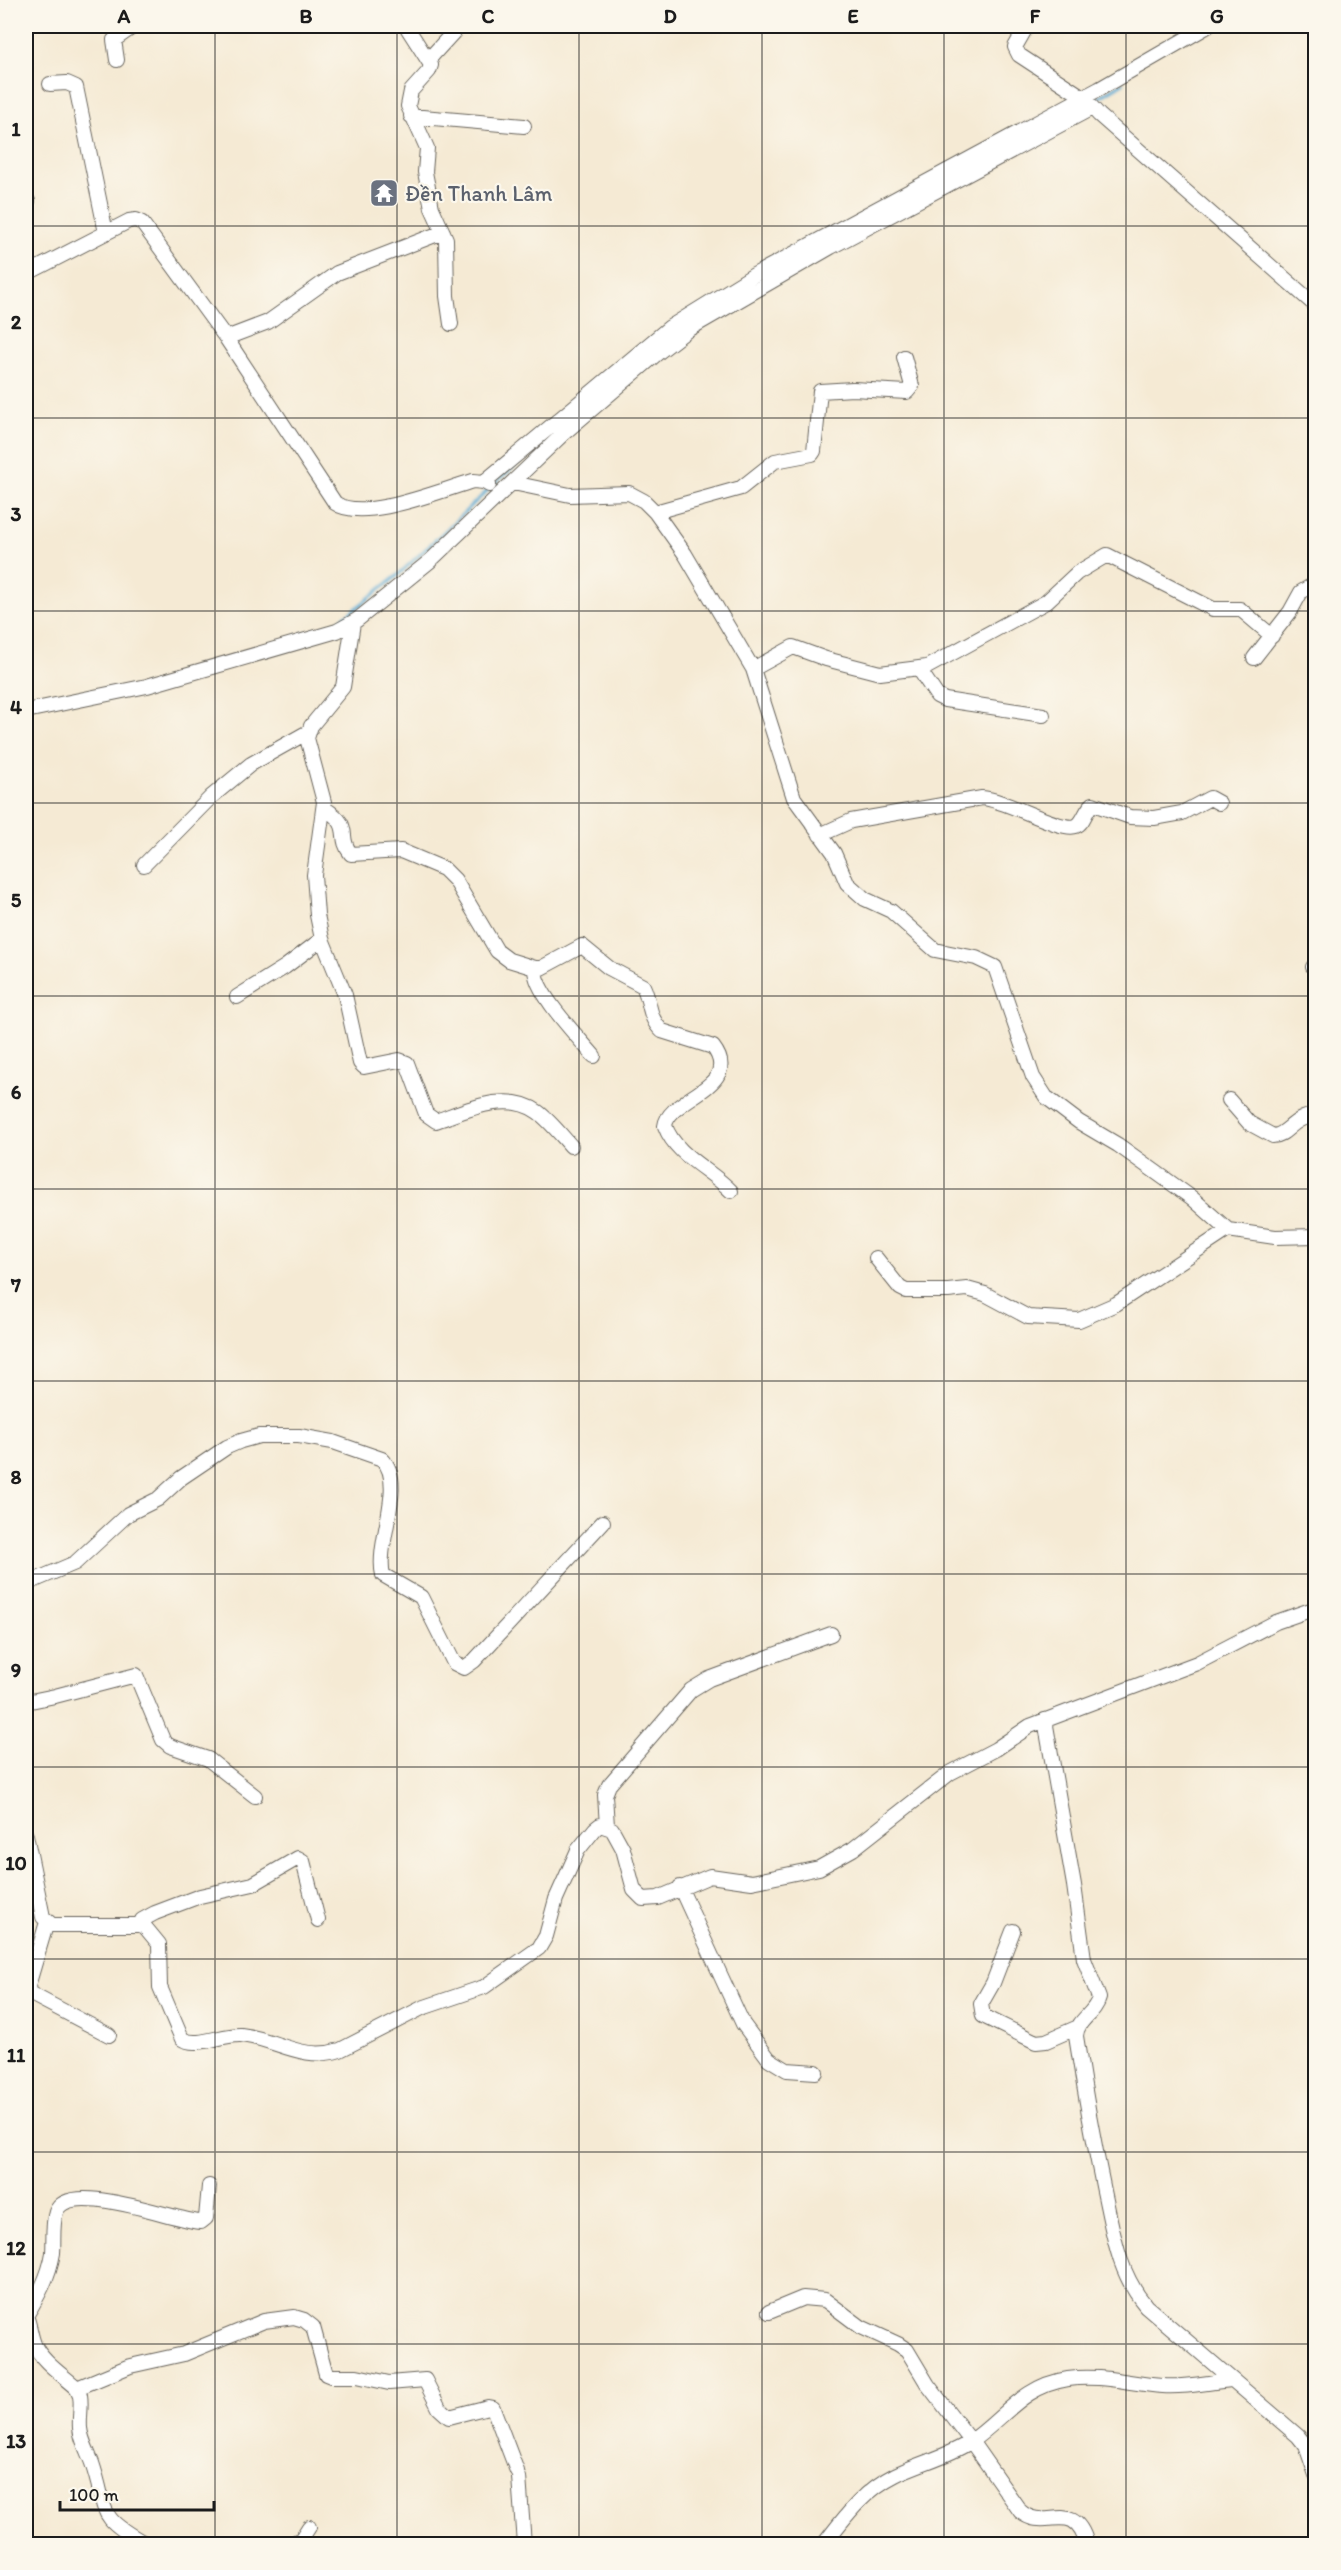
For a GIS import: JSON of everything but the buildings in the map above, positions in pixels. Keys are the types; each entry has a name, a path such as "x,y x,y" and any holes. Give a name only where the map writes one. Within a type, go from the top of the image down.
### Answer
{"street":[{"path":"117,60 114,40 134,26"},
{"path":"406,26 429,59 429,71 408,98 411,116 427,148 424,172 432,208 443,232 447,249 447,296 451,324"},
{"path":"429,59 459,26"},
{"path":"26,711 147,686 337,631 353,623 430,561 563,434 659,352 701,321 1088,103 1208,26"},
{"path":"1022,28 1016,47 1019,55 1088,103 1316,306"},
{"path":"50,84 67,83 76,87 106,233"},
{"path":"485,482 670,327 754,275 1088,103"},
{"path":"411,116 524,126"},
{"path":"26,274 129,221 136,220 142,223 226,338 335,503 352,510 378,508 472,481 485,482 499,494"},
{"path":"226,338 268,322 337,273 443,232"},
{"path":"655,512 741,488 775,460 812,454 820,391 853,389 907,392 912,386 904,357"},
{"path":"513,483 570,495 629,493 644,501 655,512 685,554 753,669 790,789 799,807 837,859 847,883 855,892 891,911 935,950 976,958 995,967 1033,1077 1046,1097 1191,1198 1228,1230 1275,1237 1316,1236"},
{"path":"753,669 793,647 826,659 880,673 919,669 1046,602 1077,573 1107,555 1213,609 1240,609 1272,636"},
{"path":"1254,658 1272,636 1301,592 1316,583"},
{"path":"144,865 211,797 250,764 308,732 342,687 353,623"},
{"path":"919,669 937,696 945,700 1042,715"},
{"path":"308,732 307,745 324,808 317,846 314,895 322,939 345,995 360,1063 364,1067 399,1060 407,1064 430,1119 436,1120 504,1101 538,1112 571,1146"},
{"path":"820,835 851,820 982,798 1004,801 1030,814 1070,827 1079,824 1092,804 1141,819 1182,813 1210,798 1219,803"},
{"path":"324,808 342,823 351,854 401,851 444,869 455,880 497,951 509,960 535,968 546,966 578,946 582,946 609,968 643,986 655,1025 662,1030 713,1047 718,1053 720,1063 713,1081 669,1114 665,1126 667,1133 693,1162 711,1172 731,1191"},
{"path":"237,997 285,967 322,939"},
{"path":"535,968 536,979 554,1008 594,1056"},
{"path":"1229,1100 1249,1124 1273,1136 1282,1133 1295,1120 1316,1115"},
{"path":"876,1258 900,1288 906,1291 948,1292 967,1289 985,1294 1028,1317 1079,1320 1116,1304 1228,1230"},
{"path":"26,1584 83,1558 128,1514 163,1496 181,1478 227,1447 259,1436 276,1434 333,1442 382,1459 388,1465 391,1474 389,1512 381,1553 383,1575 421,1597 454,1663 464,1668 474,1661 603,1522"},
{"path":"26,1835 43,1917 47,1922 52,1924 140,1925 156,1938 159,1944 160,1987 182,2039 193,2042 239,2035 297,2052 327,2055 422,2008 484,1987 539,1947 546,1936 556,1899 578,1850 595,1828 607,1826 612,1829 621,1844 638,1896 650,1899 710,1876 752,1882 819,1868 853,1849 950,1773 1044,1720 1197,1663 1272,1625 1316,1608"},
{"path":"607,1826 605,1795 609,1785 691,1690 709,1679 831,1634"},
{"path":"26,1702 136,1675 163,1740 170,1746 208,1759 255,1796"},
{"path":"1013,1931 993,1983 981,2004 983,2016 1036,2042 1046,2041 1076,2028 1097,2004 1099,1998 1084,1959 1074,1886 1044,1720"},
{"path":"140,1925 145,1918 191,1899 253,1884 302,1858 318,1920"},
{"path":"680,1887 743,2024 769,2060 787,2070 816,2072"},
{"path":"47,1922 28,1986 28,1993 109,2035"},
{"path":"1076,2028 1089,2122 1123,2271 1146,2306 1298,2436 1306,2446 1316,2475"},
{"path":"146,2544 115,2526 102,2506 95,2473 82,2437 80,2427 82,2403 77,2388 39,2352 29,2347 26,2316 46,2278 52,2256 57,2212 62,2204 71,2199 104,2200 201,2222 206,2218 209,2186"},
{"path":"769,2312 803,2298 825,2300 861,2327 907,2350 928,2385 1026,2517 1072,2519 1079,2524 1087,2544"},
{"path":"77,2388 130,2366 184,2354 264,2321 294,2317 304,2320 313,2327 326,2374 357,2376 389,2383 425,2380 439,2408 449,2417 488,2407 493,2408 518,2474 525,2544"},
{"path":"824,2544 859,2500 875,2486 897,2474 955,2451 971,2441 1020,2398 1035,2388 1051,2382 1101,2377 1173,2386 1231,2380"},
{"path":"293,2544 302,2538 309,2527"}],"waterway":[{"path":"1211,30 1218,26"},
{"path":"1093,101 1123,83"},
{"path":"303,634 336,624 397,576 503,476 565,424"}],"place":[{"name":"Đền Thanh Lâm","path":"384,193"}]}
